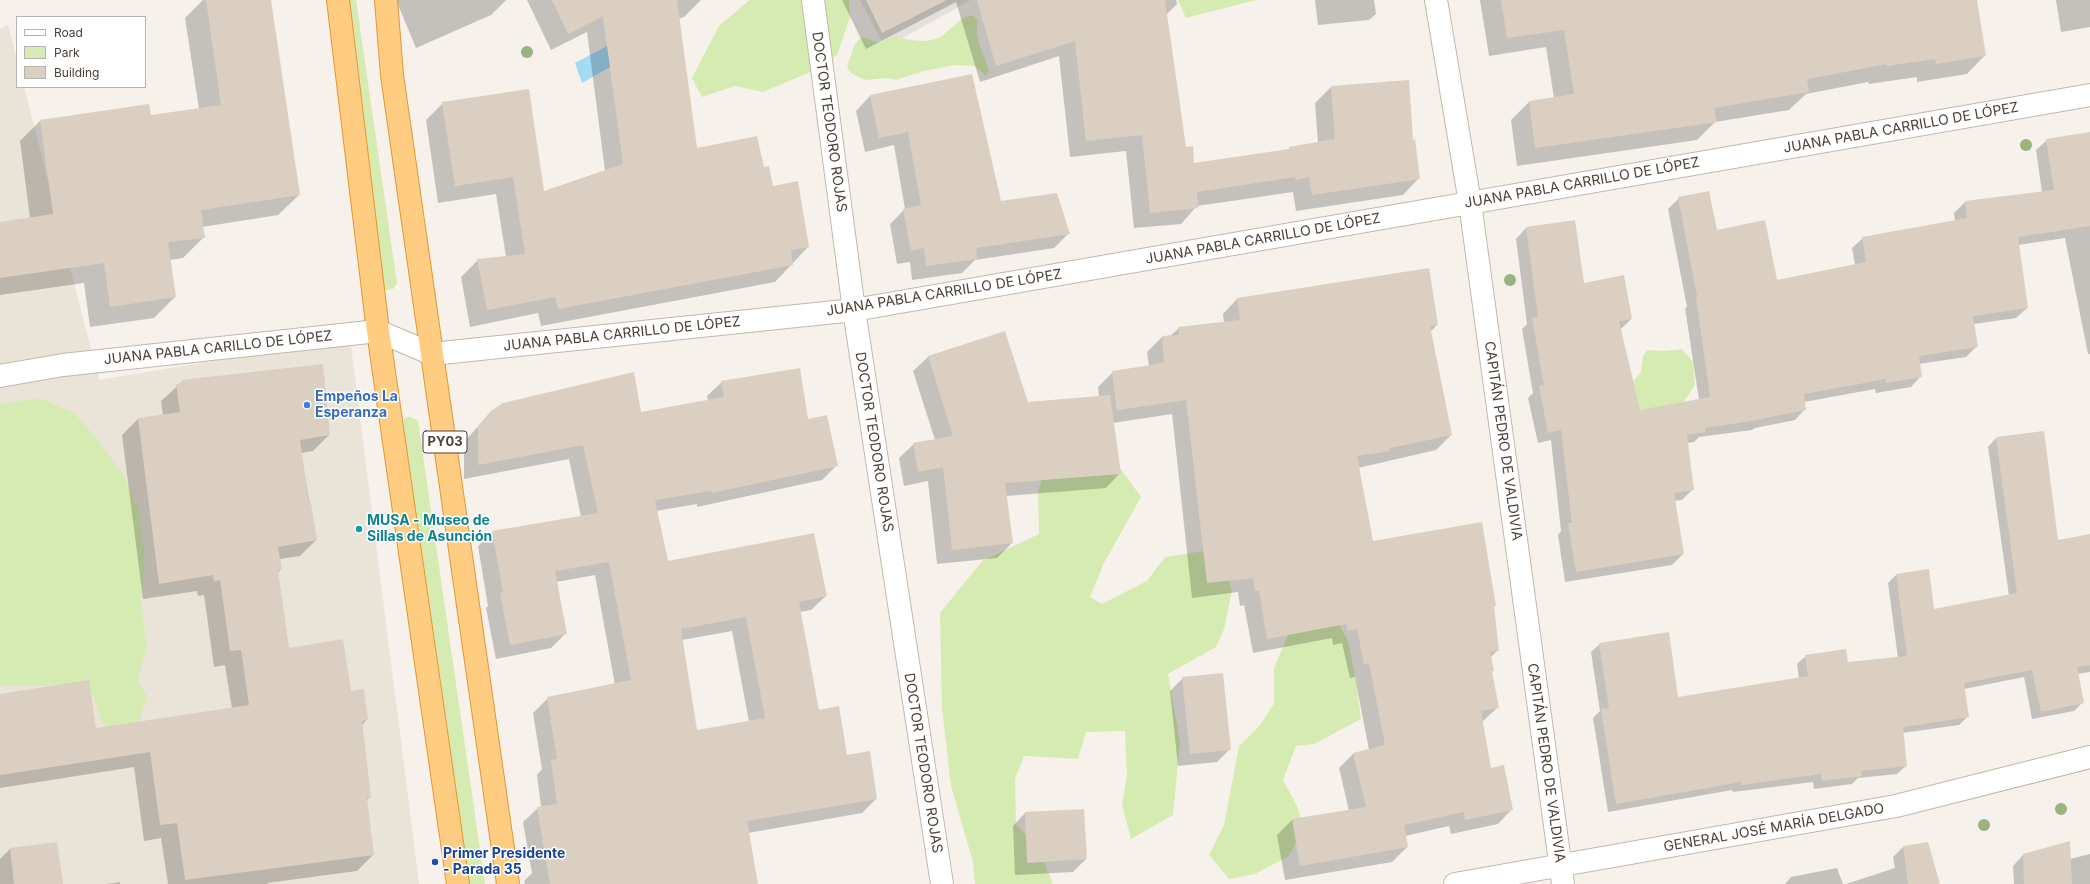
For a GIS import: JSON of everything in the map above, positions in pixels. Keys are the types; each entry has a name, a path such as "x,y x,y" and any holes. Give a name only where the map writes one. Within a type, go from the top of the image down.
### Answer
{"highway":[{"path":"338,0 378,331 458,884"},
{"name":"PY03","path":"386,0 392,75 508,884"}],"street":[{"name":"DOCTOR TEODORO ROJAS","path":"813,0 854,310 942,884"},
{"name":"CAPITÁN PEDRO DE VALDIVIA","path":"1436,0 1470,203 1561,875"},
{"name":"JUANA PABLA CARRILLO DE LÓPEZ","path":"432,354 854,310 2090,95"},
{"name":"JUANA PABLA CARILLO DE LÓPEZ","path":"0,376 63,365 378,331 432,354"},
{"name":"GENERAL JOSÉ MARÍA DELGADO","path":"1455,884 1561,875 1896,806 2090,758"}],"shaded area":[{"path":"860,0 971,0 885,48"},
{"path":"8,25 16,56 16,88 24,88 99,380 350,338 419,884 0,884 0,29"}],"green space":[{"path":"340,0 356,0 397,283 393,289 387,290 383,288"},
{"path":"750,0 849,0 850,17 837,55 808,73 763,92 735,86 702,97 692,78 719,26"},
{"path":"1178,0 1256,0 1186,18"},
{"path":"972,15 978,20 978,39 989,70 986,76 975,66 954,65 924,71 896,80 888,78 865,80 851,73 847,67 854,46 860,38 867,38 876,42 884,41 896,36 919,41 937,39 963,18"},
{"path":"1682,349 1693,362 1695,385 1683,403 1647,418 1621,396 1641,372 1643,356 1647,350 1663,351"},
{"path":"39,398 74,413 98,440 123,475 139,512 145,559 141,604 147,647 137,680 147,697 136,730 113,737 101,721 93,695 51,686 0,686 0,404"},
{"path":"406,417 410,417 418,421 485,884 469,884 402,424"},
{"path":"1115,461 1141,497 1104,563 1090,597 1102,604 1147,581 1165,557 1217,549 1232,590 1224,629 1216,647 1168,674 1180,742 1173,815 1131,839 1122,805 1127,775 1125,731 1086,732 1078,759 1024,756 1015,779 1016,824 1040,852 1053,884 975,884 973,862 951,786 942,708 940,613 982,561 1039,534 1038,492 1045,468"},
{"path":"1336,618 1348,641 1357,687 1361,719 1314,744 1296,746 1283,780 1297,806 1304,826 1289,856 1255,874 1229,879 1209,855 1224,825 1239,746 1260,725 1274,704 1274,668 1289,633"}],"water":[{"path":"607,46 617,63 582,83 575,63"}],"building":[{"path":"206,0 271,0 300,195 201,210 205,238 168,242 176,297 110,307 104,263 0,278 0,222 53,214 40,120 149,104 151,115 221,105"},
{"path":"552,0 677,0 697,148 757,136 764,167 769,166 773,186 798,181 809,247 791,250 793,265 558,309 555,297 487,310 477,259 525,254 513,177 455,186 442,102 529,89 544,191 623,164 603,16 568,34"},
{"path":"866,0 947,0 882,33"},
{"path":"977,0 1165,0 1186,147 1193,146 1194,163 1289,149 1289,147 1335,139 1331,86 1409,80 1413,140 1415,139 1420,179 1312,195 1309,177 1295,180 1295,177 1197,192 1198,208 1150,213 1142,135 1086,141 1075,41 996,66"},
{"path":"1501,0 1977,0 1986,56 1936,64 1935,59 1887,66 1887,64 1807,79 1809,92 1714,108 1717,122 1535,148 1529,101 1574,94 1564,30 1507,38"},
{"path":"972,74 1001,201 1057,193 1070,234 976,248 977,259 926,266 924,248 911,251 903,209 921,205 908,132 879,138 870,95"},
{"path":"2090,132 2090,226 2018,237 2028,308 1973,316 1978,347 1919,356 1922,377 1886,383 1886,379 1804,394 1806,410 1764,419 1705,428 1705,432 1687,435 1694,490 1674,493 1684,554 1576,572 1568,523 1572,523 1561,430 1548,433 1539,386 1544,385 1532,318 1538,317 1526,227 1575,220 1584,283 1624,275 1632,319 1619,321 1640,410 1710,397 1697,296 1678,197 1709,191 1717,230 1765,220 1777,280 1866,262 1862,237 1967,218 1965,201 2054,190 2046,139"},
{"path":"1429,268 1438,325 1430,326 1452,435 1390,448 1390,451 1357,456 1373,541 1482,522 1496,606 1494,606 1499,651 1490,652 1499,708 1481,711 1491,768 1504,765 1513,810 1465,820 1464,812 1404,825 1408,847 1300,866 1292,819 1366,807 1353,753 1385,745 1369,663 1364,664 1357,629 1348,631 1346,624 1267,639 1259,591 1255,591 1253,578 1207,583 1186,400 1117,410 1112,371 1164,363 1162,336 1179,335 1178,327 1240,320 1237,298"},
{"path":"1005,331 1028,402 1110,395 1121,474 1005,483 1013,543 952,550 943,467 918,472 913,443 953,436 928,356"},
{"path":"323,364 330,435 300,440 309,503 311,503 317,540 278,547 282,569 278,570 289,648 343,639 351,691 364,689 368,720 362,721 371,797 367,798 374,855 185,880 177,823 160,825 150,752 0,775 0,694 89,680 96,728 249,705 241,650 230,651 220,580 214,581 213,575 159,584 138,418 180,412 176,384 183,383 182,380"},
{"path":"800,368 808,419 827,415 838,466 712,493 711,491 655,500 668,561 814,533 827,596 799,602 819,710 839,706 847,755 870,751 877,799 747,821 758,884 550,884 537,807 557,804 551,760 557,759 547,697 631,680 609,562 555,571 567,634 510,645 500,593 503,592 492,531 598,513 583,445 478,465 478,426 491,411 503,403 634,372 641,412 724,397 721,381","holes":["746,617 765,718 697,730 681,629"]},
{"path":"2044,431 2058,540 2090,534 2090,665 2077,667 2084,703 2041,712 2032,670 1964,683 1969,717 1903,727 1907,766 1861,771 1862,776 1822,781 1821,774 1741,785 1741,782 1616,804 1601,709 1609,708 1599,643 1669,632 1678,697 1808,676 1805,655 1846,649 1848,662 1907,656 1896,574 1929,569 1934,609 2017,593 1996,437"},
{"path":"1223,673 1231,750 1190,754 1182,677"},
{"path":"1084,809 1087,859 1027,863 1025,812"},
{"path":"2070,841 2072,884 2024,884 2023,854"},
{"path":"57,842 63,884 14,884 10,848"},
{"path":"1928,842 1940,884 1908,884 1903,846"}],"place":[{"name":"Empeños La Esperanza","path":"307,405"},
{"name":"MUSA - Museo de Sillas de Asunción","path":"359,529"},
{"name":"Primer Presidente - Parada 35","path":"435,862"}]}
